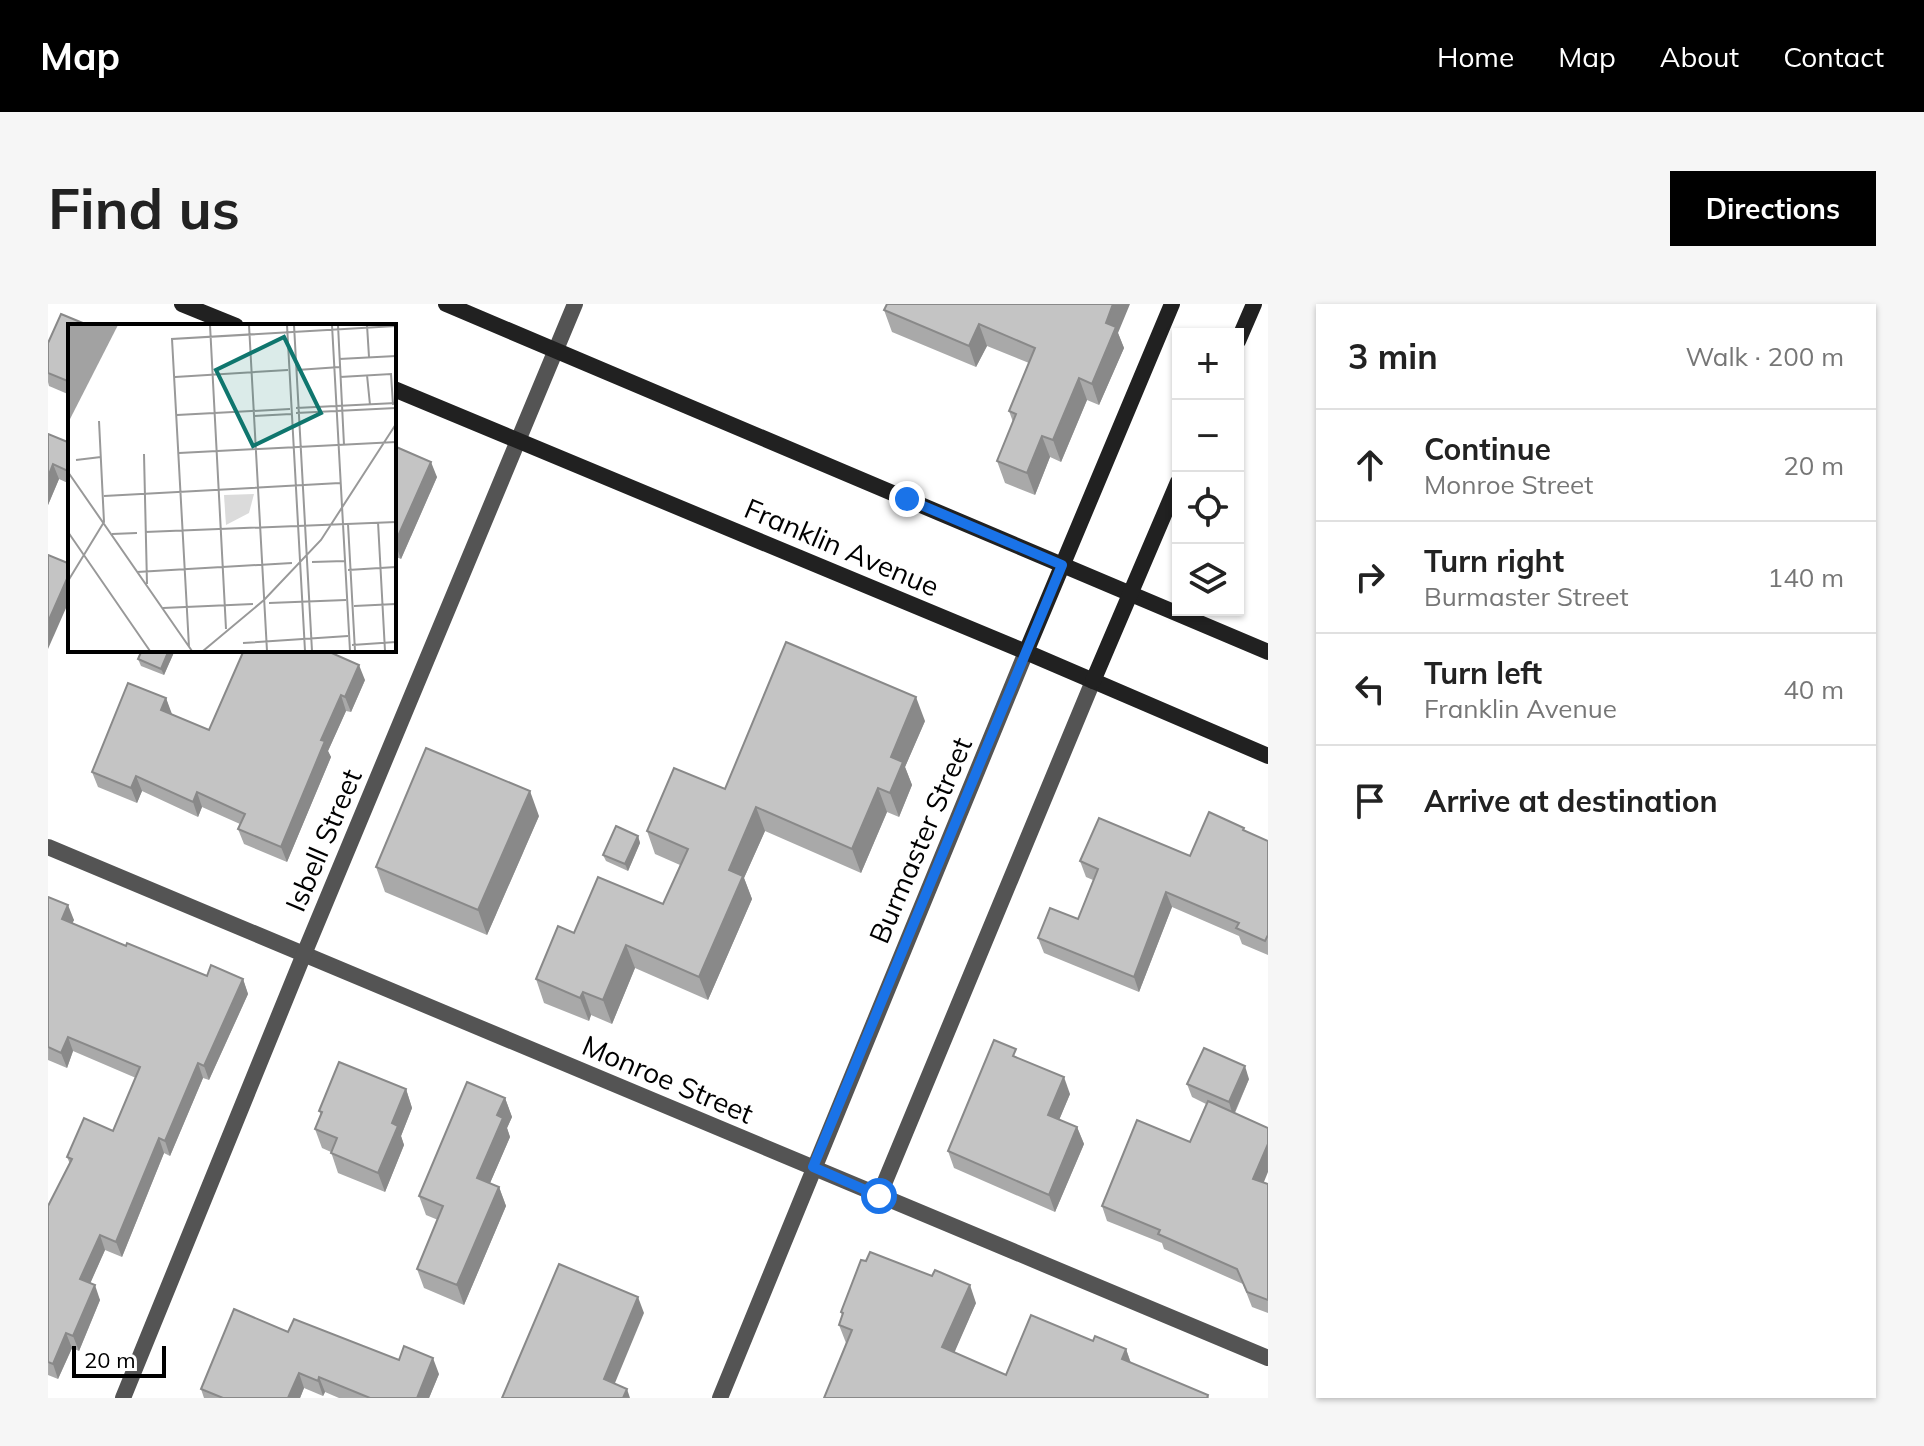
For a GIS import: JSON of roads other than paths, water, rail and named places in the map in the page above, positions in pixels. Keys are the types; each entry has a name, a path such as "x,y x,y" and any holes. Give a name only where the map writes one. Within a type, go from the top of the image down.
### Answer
{"main road":[{"path":"182,304 231,324"},
{"path":"446,304 1268,652"},
{"name":"Burmaster Street","path":"1026,652 1172,304"},
{"path":"1244,328 1254,304"},
{"name":"Franklin Avenue","path":"396,390 1268,756"},
{"path":"1093,681 1172,496"}],"street":[{"name":"Isbell Street","path":"123,1398 575,304"},
{"name":"Burmaster Street","path":"720,1398 1026,652"},
{"path":"879,1196 1093,681"},
{"name":"Monroe Street","path":"48,847 1268,1358"}]}
